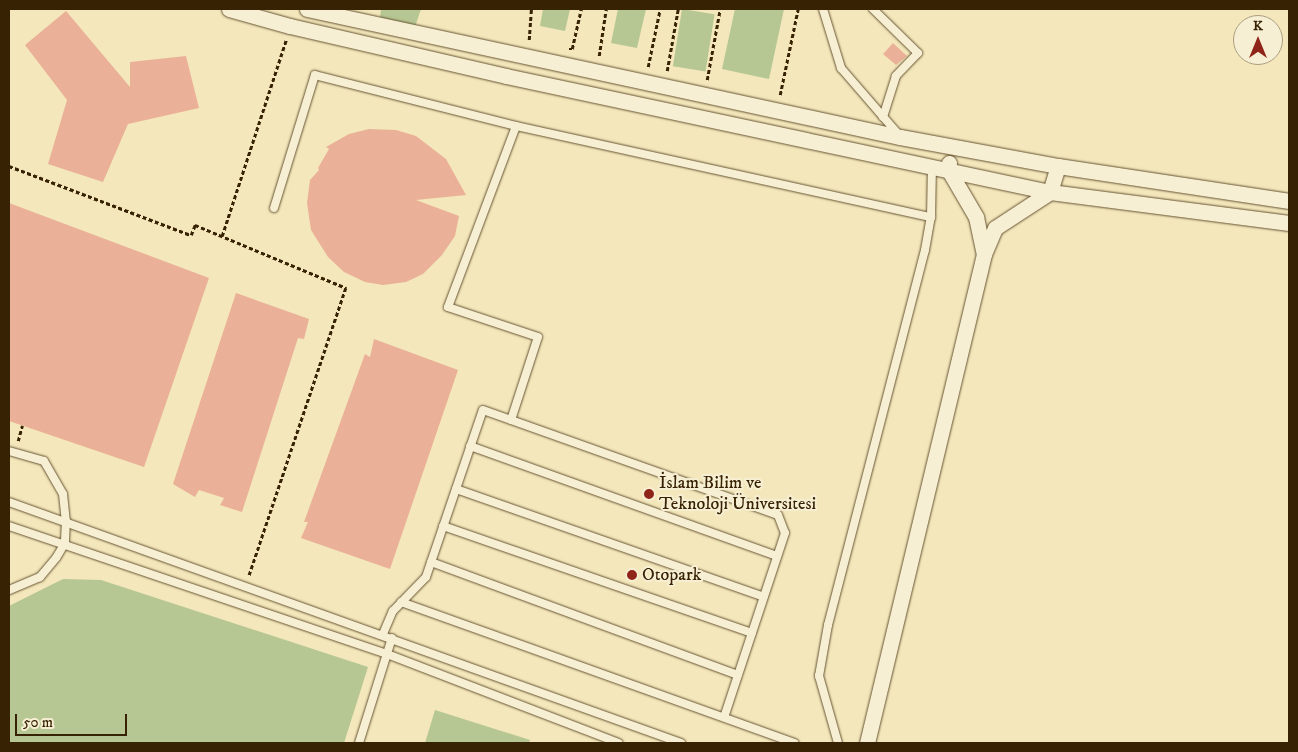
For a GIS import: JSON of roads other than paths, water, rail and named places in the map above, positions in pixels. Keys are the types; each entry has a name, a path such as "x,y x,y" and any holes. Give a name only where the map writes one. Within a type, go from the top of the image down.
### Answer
{"street":[{"path":"229,9 290,26 506,76 1050,192 1289,223"},
{"path":"307,9 900,137 1058,166 1289,201"},
{"path":"952,147 948,169 976,217 984,254"},
{"path":"867,743 984,254 995,228 1050,192 1058,166"}],"lane":[{"path":"823,9 841,68 900,137"},
{"path":"873,9 918,54 896,76 883,117"},
{"path":"274,208 315,75 516,126 931,217"},
{"path":"511,420 538,337 448,307 516,126"},
{"path":"838,743 822,697 819,676 828,625 931,217 932,166"},
{"path":"384,634 393,611 426,576 483,410 778,515 784,533 724,717"},
{"path":"470,446 777,556"},
{"path":"9,590 40,576 65,543 66,521 63,494 44,461 12,452"},
{"path":"456,489 764,597"},
{"path":"9,502 384,634 681,743"},
{"path":"9,526 65,543 387,654 619,743"},
{"path":"443,526 752,633"},
{"path":"430,562 738,674"},
{"path":"401,602 794,743"},
{"path":"359,743 392,638"}],"place":[{"name":"İslam Bilim ve Teknoloji Üniversitesi","path":"649,494"},
{"name":"Otopark","path":"632,575"}]}
